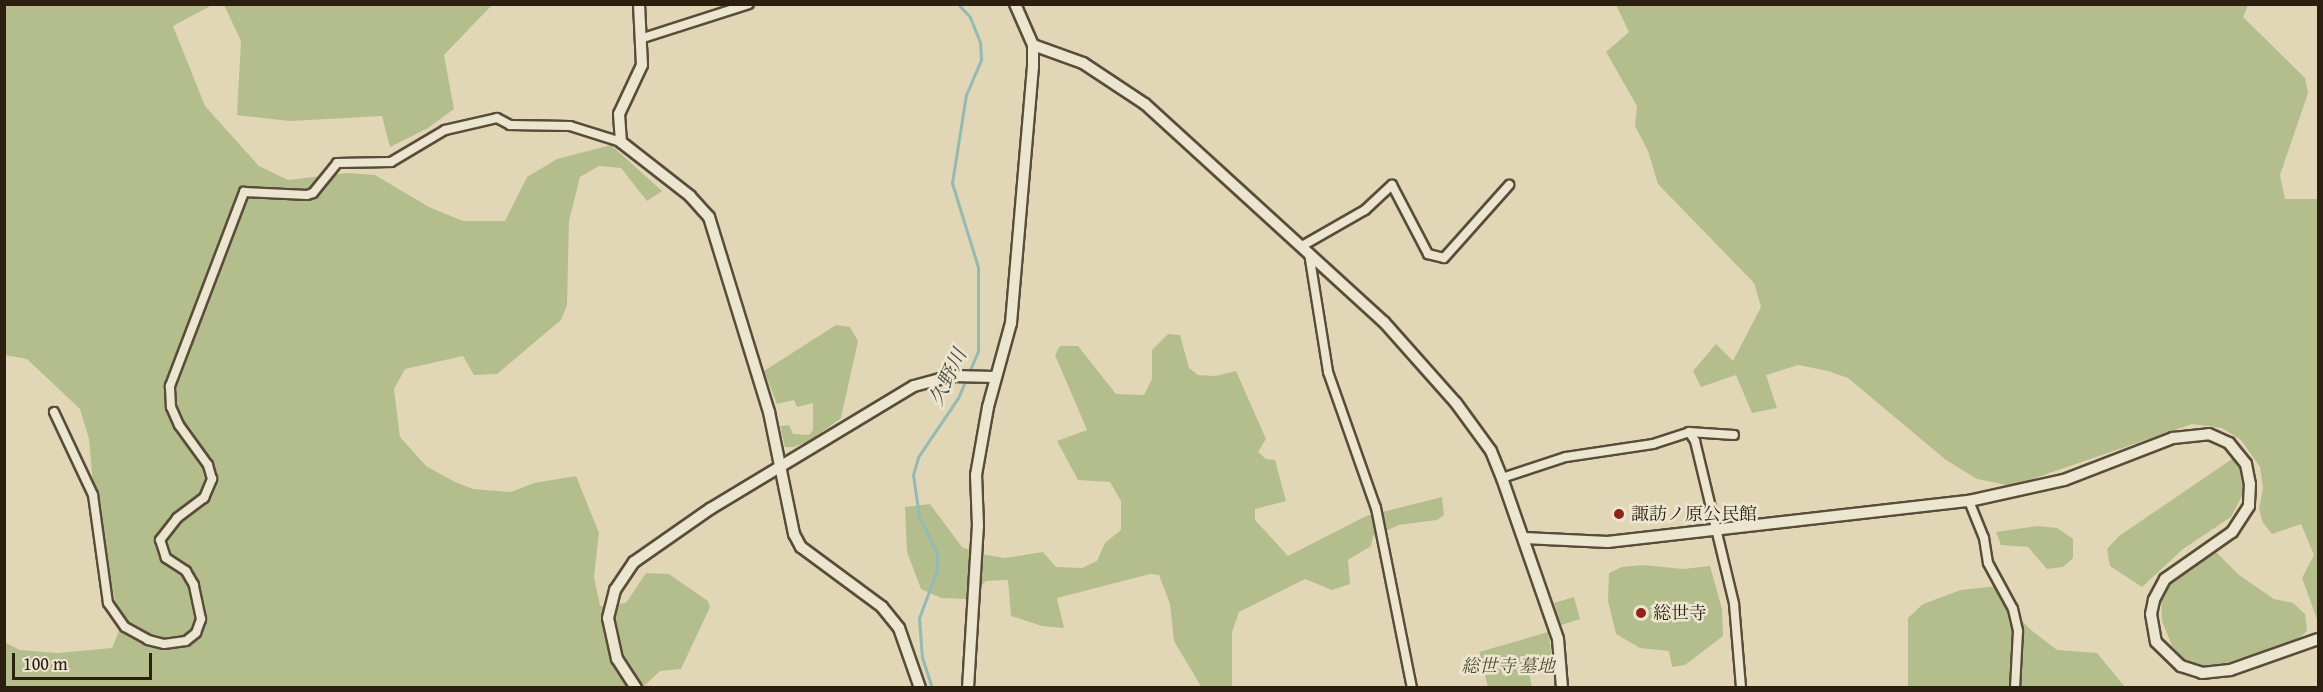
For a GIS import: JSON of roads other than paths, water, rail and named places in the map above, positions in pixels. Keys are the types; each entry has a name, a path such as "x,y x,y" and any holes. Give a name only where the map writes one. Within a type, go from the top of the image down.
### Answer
{"street":[{"path":"621,142 619,114 642,65 643,38 639,4"},
{"path":"643,38 749,4"},
{"path":"968,687 978,526 976,475 995,377 1011,323 1033,45 1015,4"},
{"path":"1033,45 1083,63 1146,104 1384,322 1421,362 1474,426 1502,478 1524,538 1557,639 1562,687"},
{"path":"54,412 95,503 108,603 125,627 147,640 164,644 186,641 196,633 201,619 194,585 186,571 166,558 159,545 168,527 204,498 212,479 208,465 179,425 171,407 170,386 244,192 306,195 313,193 337,163 391,162 445,130 497,118 510,125 570,126 621,142 690,196 708,217 769,412 794,534 801,547 882,607 899,628 920,687"},
{"path":"1305,249 1365,210 1392,185 1428,254 1444,258 1509,185"},
{"path":"1305,249 1328,372 1376,508 1412,687"},
{"path":"636,687 617,659 609,631 610,606 622,576 648,550 779,467 914,386 952,376 983,374 995,377"},
{"path":"1502,478 1566,457 1653,444 1689,432 1734,435"},
{"path":"1689,432 1695,441 1734,604 1741,687"},
{"path":"1524,538 1608,542 1970,501 2064,480 2173,438 2199,434 2220,438 2246,464 2250,484 2249,506 2232,532 2165,579 2154,600 2151,614 2156,642 2181,666 2202,673 2230,670 2319,639"},
{"path":"1970,501 1984,538 1988,563 2013,609 2018,631 2015,687"}],"waterway":[{"name":"久野川","path":"932,688 922,658 919,618 937,570 937,553 919,516 913,475 918,457 958,398 978,351 978,267 952,183 966,95 981,60 980,42 970,17 958,4"}],"place":[{"name":"諏訪ノ原公民館","path":"1619,514"},
{"name":"総世寺","path":"1641,613"}],"park label":[{"name":"総世寺 墓地","path":"1508,666"}]}
